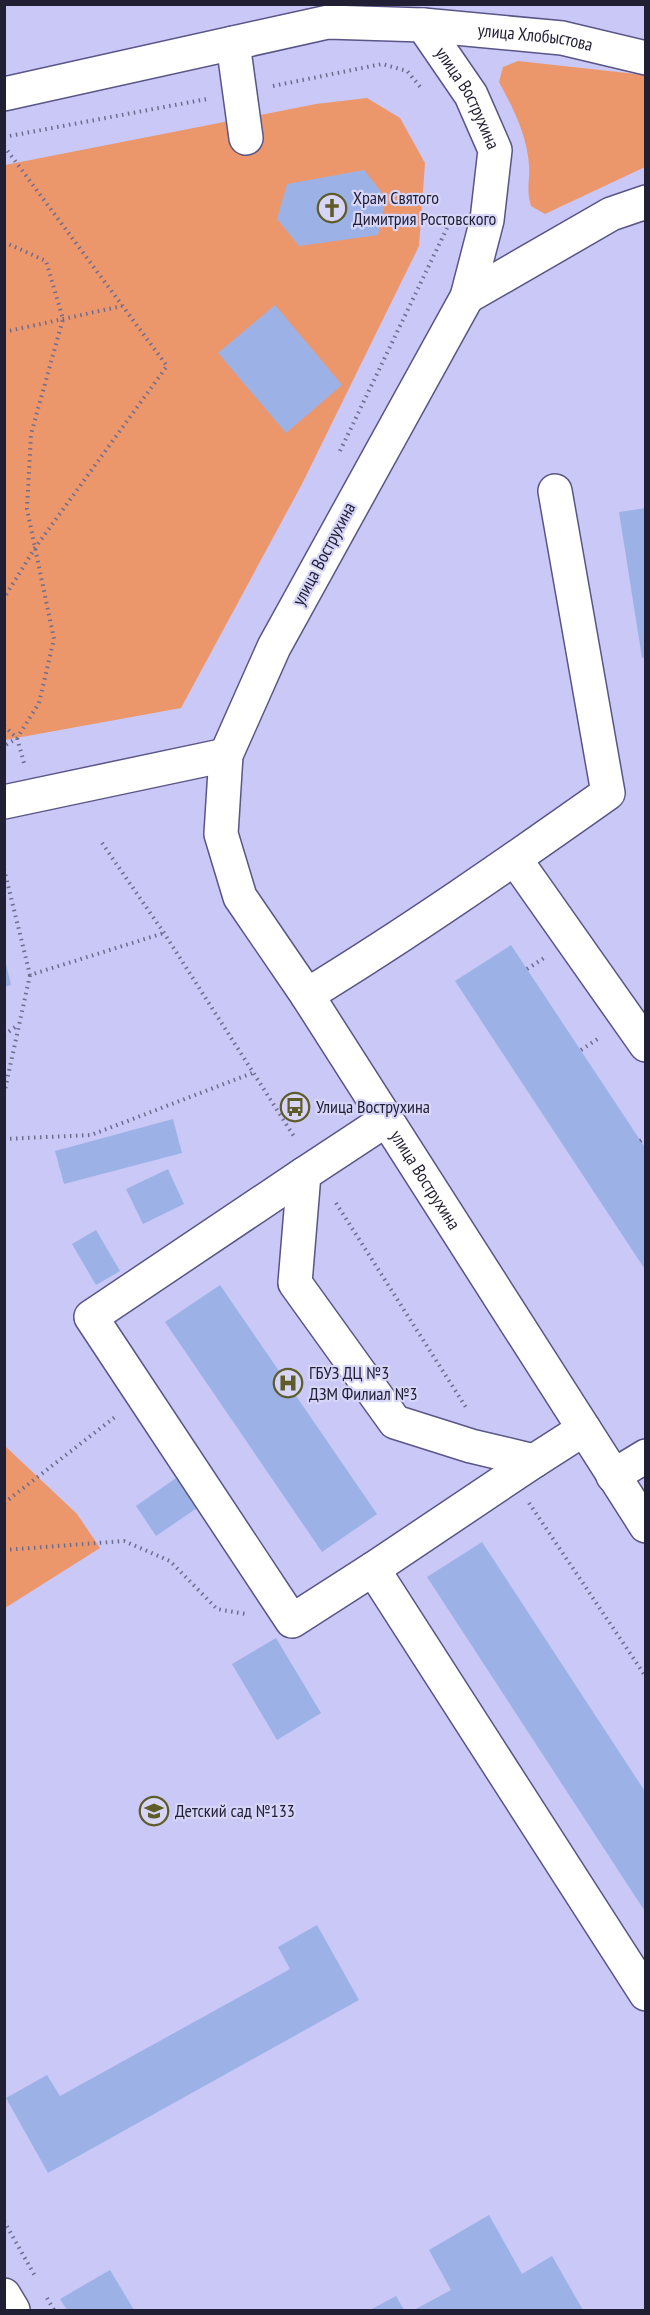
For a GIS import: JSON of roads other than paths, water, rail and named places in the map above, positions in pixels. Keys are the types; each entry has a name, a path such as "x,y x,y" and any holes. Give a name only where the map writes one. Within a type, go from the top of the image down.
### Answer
{"street":[{"path":"4,94 328,22 423,25"},
{"name":"улица Хлобыстова","path":"423,25 562,38 645,58"},
{"name":"улица Вострухина","path":"423,25 471,95 495,150 487,220 466,297 274,647 226,755 221,834 240,897 307,995 645,1526"},
{"path":"232,43 246,138"},
{"path":"466,297 610,214 645,202"},
{"path":"307,995 379,951 608,793 555,491"},
{"path":"4,802 226,755"},
{"path":"515,859 645,1046"},
{"path":"386,1120 91,1317 292,1621 584,1429"},
{"path":"309,1171 296,1283 395,1422 471,1446 493,1449 523,1468"},
{"path":"614,1476 645,1456"},
{"path":"373,1569 645,1994"},
{"path":"4,2295 13,2310"}],"place":[{"name":"Храм Святого Димитрия Ростовского","path":"332,208"},
{"name":"Улица Вострухина","path":"295,1107"},
{"name":"ГБУЗ ДЦ №3 ДЗМ Филиал №3","path":"288,1383"},
{"name":"Детский сад №133","path":"154,1811"}]}
